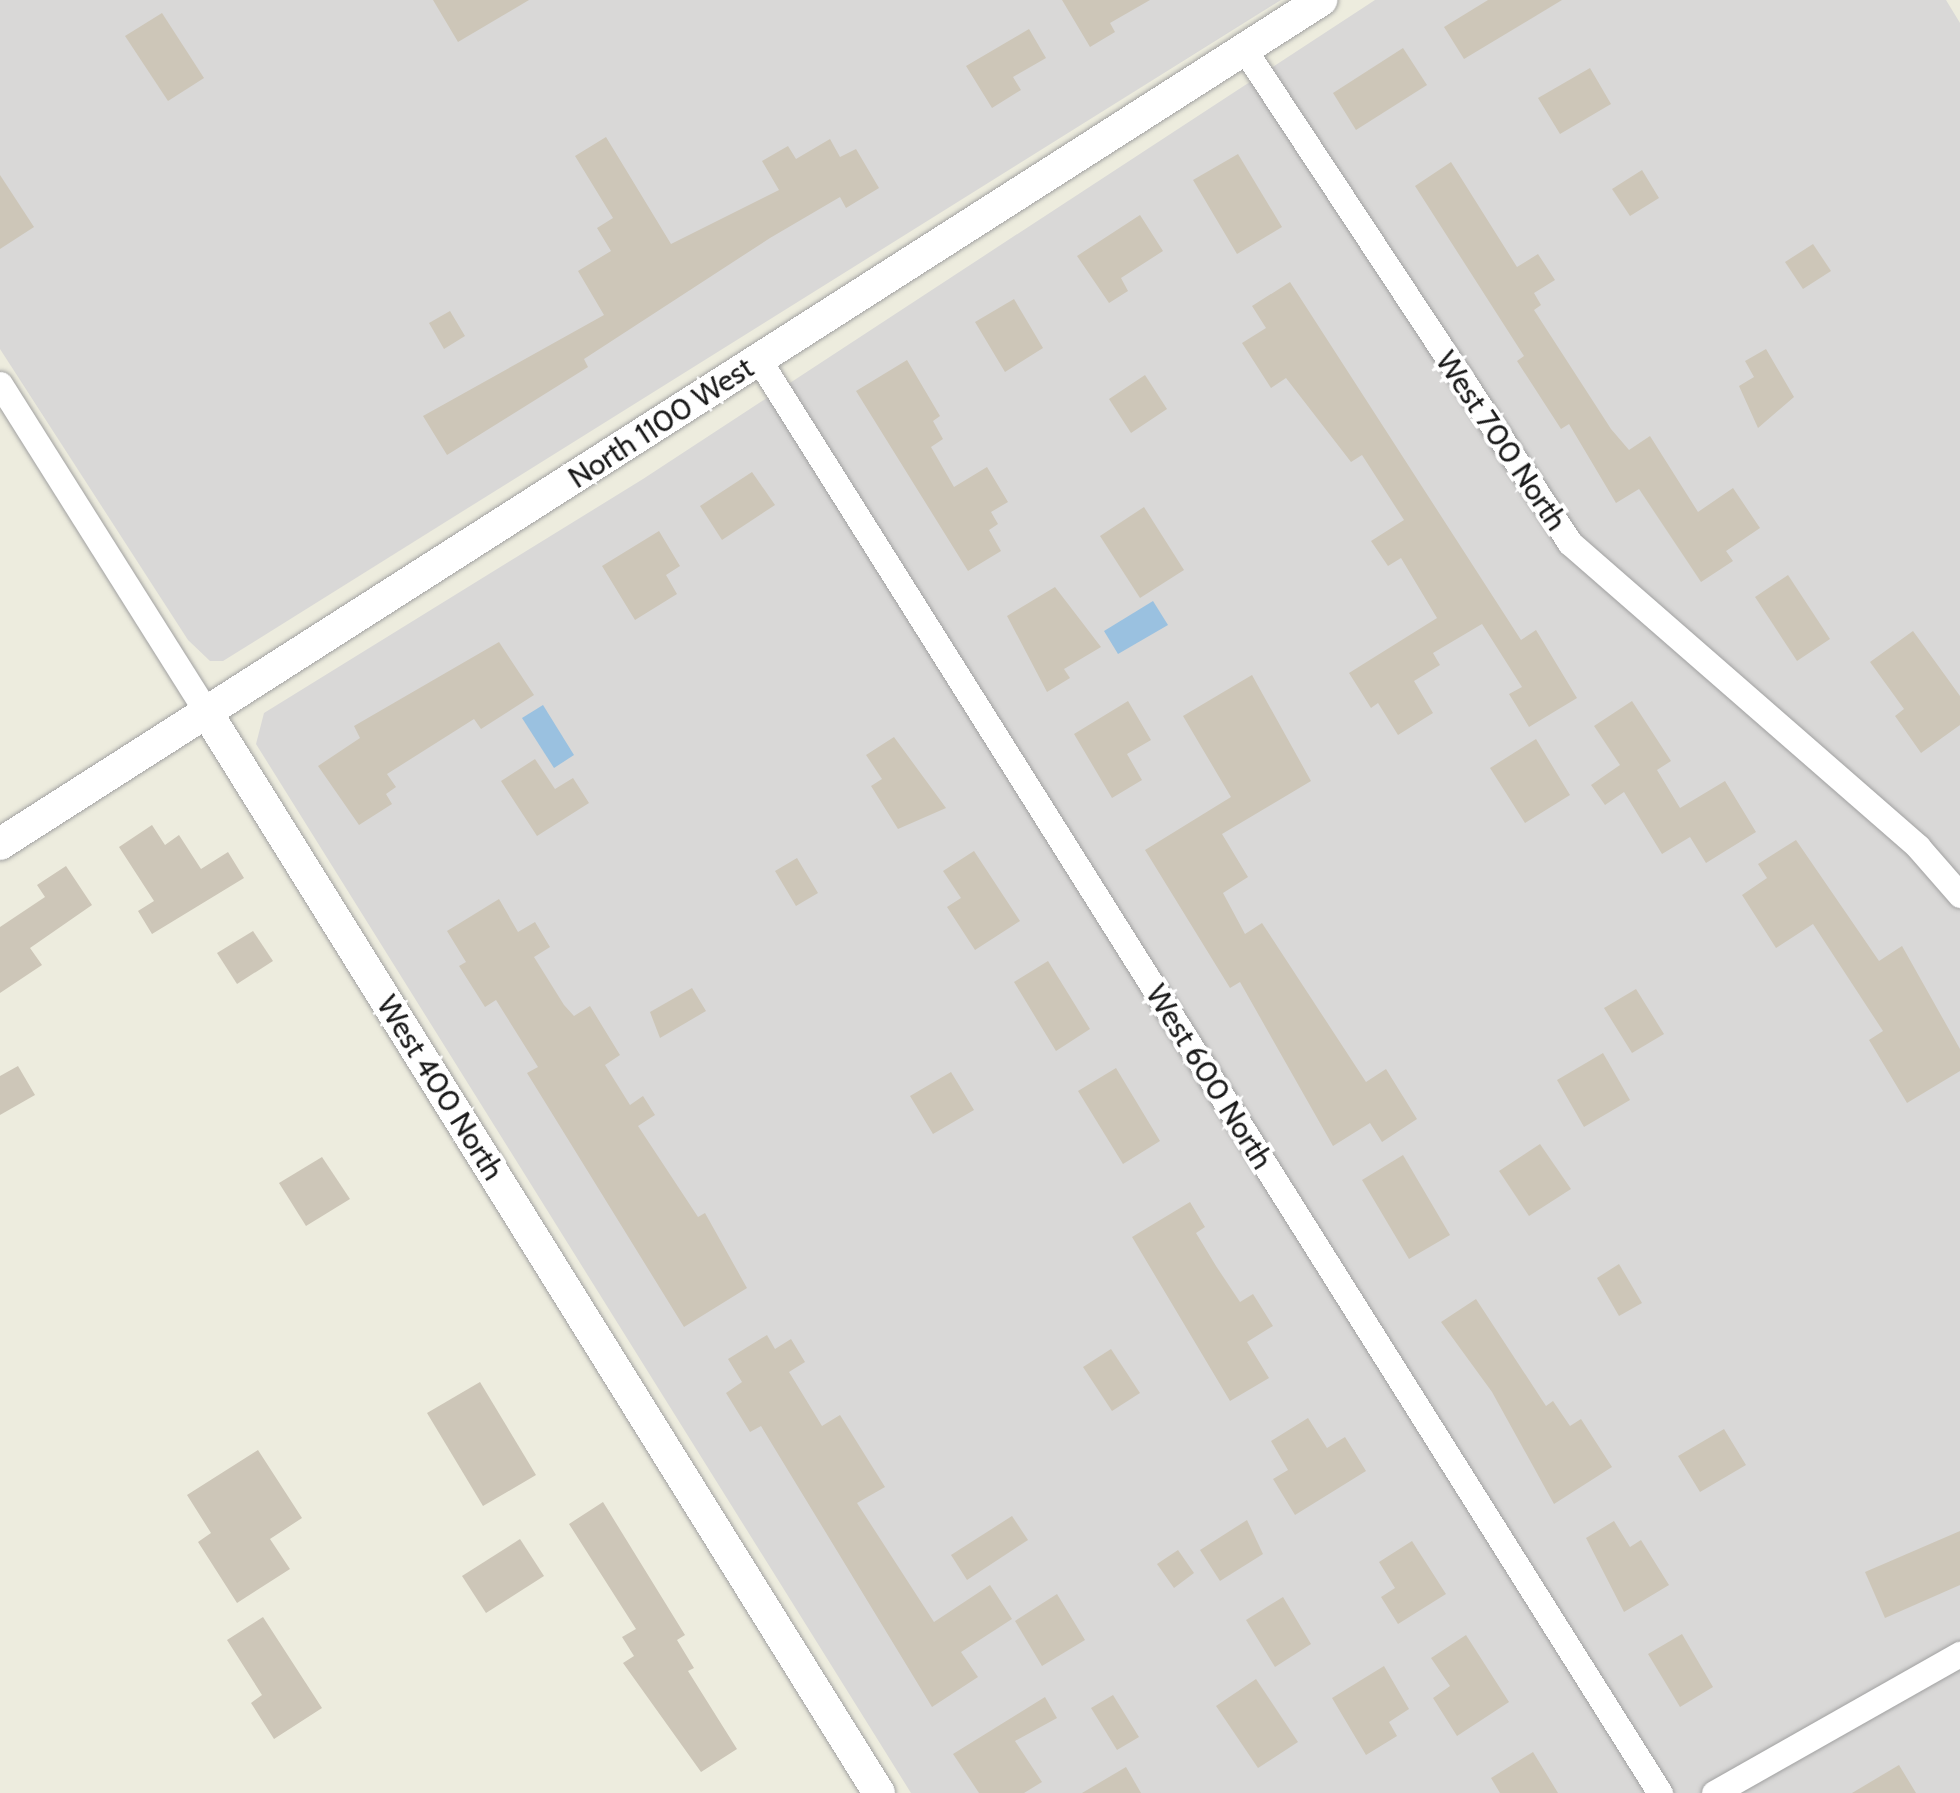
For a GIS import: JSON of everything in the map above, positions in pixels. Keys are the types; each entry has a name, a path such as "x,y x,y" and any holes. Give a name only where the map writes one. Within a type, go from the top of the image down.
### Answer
{"street":[{"name":"North 1100 West","path":"0,844 1321,0"},
{"name":"West 700 North","path":"1244,49 1570,544 1918,848 1960,895"},
{"name":"West 600 North","path":"759,360 1660,1793"},
{"name":"West 400 North","path":"0,384 879,1793"},
{"path":"1714,1793 1960,1654"}],"shaded area":[{"path":"0,0 1281,0 223,661 210,661 188,640 0,349"},
{"path":"1375,0 1946,0 1960,23 1960,1793 911,1793 256,744 264,713 643,479"}],"water":[{"path":"1153,601 1168,625 1118,654 1104,631"},
{"path":"543,705 574,755 554,768 522,718"}],"building":[{"path":"433,0 529,0 458,42"},
{"path":"1062,0 1150,0 1110,23 1115,32 1090,47"},
{"path":"1488,0 1562,0 1464,59 1444,27"},
{"path":"162,13 204,78 168,101 125,36"},
{"path":"1029,29 1046,58 1013,77 1021,90 992,108 966,66"},
{"path":"1403,48 1427,85 1356,130 1333,93"},
{"path":"1590,68 1611,104 1560,134 1538,98"},
{"path":"606,137 671,244 779,190 762,161 788,146 796,159 830,139 840,157 856,149 879,188 846,208 840,197 770,238 584,359 588,367 447,455 423,416 604,315 578,271 611,251 597,228 613,218 575,156"},
{"path":"1238,154 1282,227 1237,254 1193,180"},
{"path":"1451,162 1517,267 1538,254 1555,280 1534,293 1541,305 1534,310 1611,429 1629,450 1650,436 1698,512 1733,488 1760,528 1726,551 1733,561 1701,582 1639,489 1616,503 1569,424 1561,429 1517,361 1524,356 1415,186"},
{"path":"1642,170 1659,198 1630,216 1612,189"},
{"path":"0,175 34,227 0,249"},
{"path":"1140,215 1163,251 1121,278 1128,291 1109,303 1077,256"},
{"path":"1813,244 1831,271 1803,289 1785,262"},
{"path":"1290,282 1521,640 1536,630 1577,698 1529,727 1509,694 1522,687 1482,624 1433,653 1440,665 1414,681 1433,713 1398,735 1378,703 1371,708 1349,673 1437,618 1401,558 1388,566 1371,541 1404,520 1362,455 1351,462 1286,378 1271,388 1242,343 1266,328 1252,306"},
{"path":"1014,299 1043,348 1005,372 975,322"},
{"path":"450,311 465,336 444,349 429,323"},
{"path":"1766,349 1794,397 1758,428 1739,386 1754,377 1745,361"},
{"path":"907,360 940,416 933,421 943,439 931,447 954,487 987,467 1008,502 991,512 998,524 989,530 1001,551 968,571 856,391"},
{"path":"1145,375 1167,409 1131,433 1109,399"},
{"path":"752,472 775,505 722,540 700,506"},
{"path":"1144,507 1184,570 1140,598 1100,536"},
{"path":"659,531 680,566 666,575 677,594 635,620 602,566"},
{"path":"1788,575 1830,639 1797,661 1755,597"},
{"path":"1055,587 1101,647 1064,669 1070,678 1047,692 1007,616"},
{"path":"1913,631 1960,696 1960,725 1921,753 1895,716 1904,709 1870,662"},
{"path":"499,642 534,695 481,729 474,719 387,774 396,787 386,794 392,804 359,825 318,766 360,738 354,726"},
{"path":"1252,675 1311,781 1222,834 1248,877 1223,893 1245,934 1262,923 1366,1082 1386,1069 1417,1119 1382,1142 1370,1123 1333,1146 1240,982 1230,988 1145,850 1231,797 1183,716"},
{"path":"1128,701 1151,740 1127,754 1142,780 1112,798 1074,734"},
{"path":"1632,701 1671,761 1657,770 1680,808 1725,781 1756,832 1706,863 1690,837 1662,854 1624,792 1605,805 1591,785 1620,765 1594,726"},
{"path":"894,737 946,808 898,829 871,786 882,779 866,755"},
{"path":"1536,739 1570,795 1525,823 1490,768"},
{"path":"535,759 555,789 573,778 589,803 537,836 501,781"},
{"path":"152,825 165,845 179,835 201,869 228,852 244,878 152,934 138,911 154,901 119,847"},
{"path":"1796,840 1879,961 1902,946 1960,1049 1960,1071 1907,1103 1869,1040 1883,1031 1813,924 1776,948 1742,895 1767,878 1758,864"},
{"path":"974,851 1020,921 975,950 947,907 961,898 943,871"},
{"path":"797,858 818,893 796,906 775,871"},
{"path":"66,866 92,905 30,948 42,965 0,993 0,927 45,897 37,885"},
{"path":"499,899 518,932 535,922 550,947 534,957 564,1005 574,1016 590,1006 620,1055 605,1065 630,1105 643,1096 655,1115 638,1126 698,1217 705,1213 747,1288 684,1327 527,1073 538,1067 496,1000 485,1007 459,966 466,962 447,931"},
{"path":"253,931 273,961 237,984 217,953"},
{"path":"1048,961 1090,1029 1056,1051 1014,982"},
{"path":"692,988 706,1011 660,1038 650,1012"},
{"path":"1636,989 1664,1034 1632,1053 1604,1008"},
{"path":"1603,1053 1630,1100 1584,1127 1557,1080"},
{"path":"18,1066 35,1095 0,1115 0,1076"},
{"path":"1116,1068 1160,1141 1123,1164 1078,1091"},
{"path":"951,1072 974,1110 933,1134 910,1096"},
{"path":"1540,1144 1571,1189 1529,1216 1499,1171"},
{"path":"1403,1155 1450,1235 1409,1259 1362,1180"},
{"path":"322,1157 350,1199 306,1226 279,1183"},
{"path":"1190,1202 1205,1227 1196,1233 1240,1302 1253,1294 1273,1326 1247,1342 1269,1378 1230,1401 1132,1237"},
{"path":"1619,1264 1642,1303 1619,1316 1597,1278"},
{"path":"1476,1299 1546,1406 1553,1401 1570,1426 1581,1419 1612,1467 1554,1504 1492,1392 1441,1322"},
{"path":"767,1335 775,1349 791,1339 805,1362 789,1372 822,1426 840,1415 885,1487 857,1503 934,1622 990,1585 1012,1619 961,1652 978,1677 932,1707 761,1426 750,1432 726,1393 742,1382 728,1359"},
{"path":"1111,1349 1140,1393 1112,1411 1083,1367"},
{"path":"480,1382 536,1475 483,1506 427,1413"},
{"path":"1308,1418 1327,1448 1345,1437 1366,1471 1295,1515 1273,1479 1288,1470 1271,1441"},
{"path":"1724,1429 1746,1465 1700,1492 1678,1456"},
{"path":"258,1450 302,1518 270,1539 290,1569 237,1603 198,1542 211,1533 187,1495"},
{"path":"603,1502 685,1635 677,1640 694,1668 688,1671 737,1749 701,1772 623,1663 634,1656 622,1637 636,1629 569,1524"},
{"path":"1012,1516 1028,1540 967,1580 951,1555"},
{"path":"1247,1520 1263,1554 1220,1581 1200,1550"},
{"path":"1614,1521 1630,1547 1641,1540 1669,1585 1624,1612 1586,1538"},
{"path":"1960,1531 1960,1585 1885,1618 1865,1572"},
{"path":"520,1539 544,1576 486,1613 462,1576"},
{"path":"1412,1541 1446,1594 1398,1624 1381,1597 1395,1588 1379,1562"},
{"path":"1178,1550 1194,1573 1174,1588 1157,1564"},
{"path":"1057,1594 1085,1640 1042,1666 1015,1621"},
{"path":"1283,1597 1311,1644 1275,1667 1246,1620"},
{"path":"263,1617 322,1708 274,1739 251,1703 262,1695 227,1640"},
{"path":"1682,1634 1713,1687 1680,1707 1648,1654"},
{"path":"1466,1635 1509,1702 1457,1736 1433,1698 1450,1686 1431,1658"},
{"path":"1384,1666 1409,1709 1389,1722 1397,1736 1366,1755 1332,1698"},
{"path":"1256,1679 1298,1742 1258,1768 1216,1706"},
{"path":"1113,1695 1139,1737 1117,1750 1091,1708"},
{"path":"1045,1697 1057,1718 1015,1741 1042,1782 1024,1793 979,1793 953,1754"},
{"path":"1533,1752 1558,1793 1500,1793 1491,1778"},
{"path":"1899,1765 1916,1793 1852,1793"},
{"path":"1126,1767 1141,1793 1082,1793"}]}
